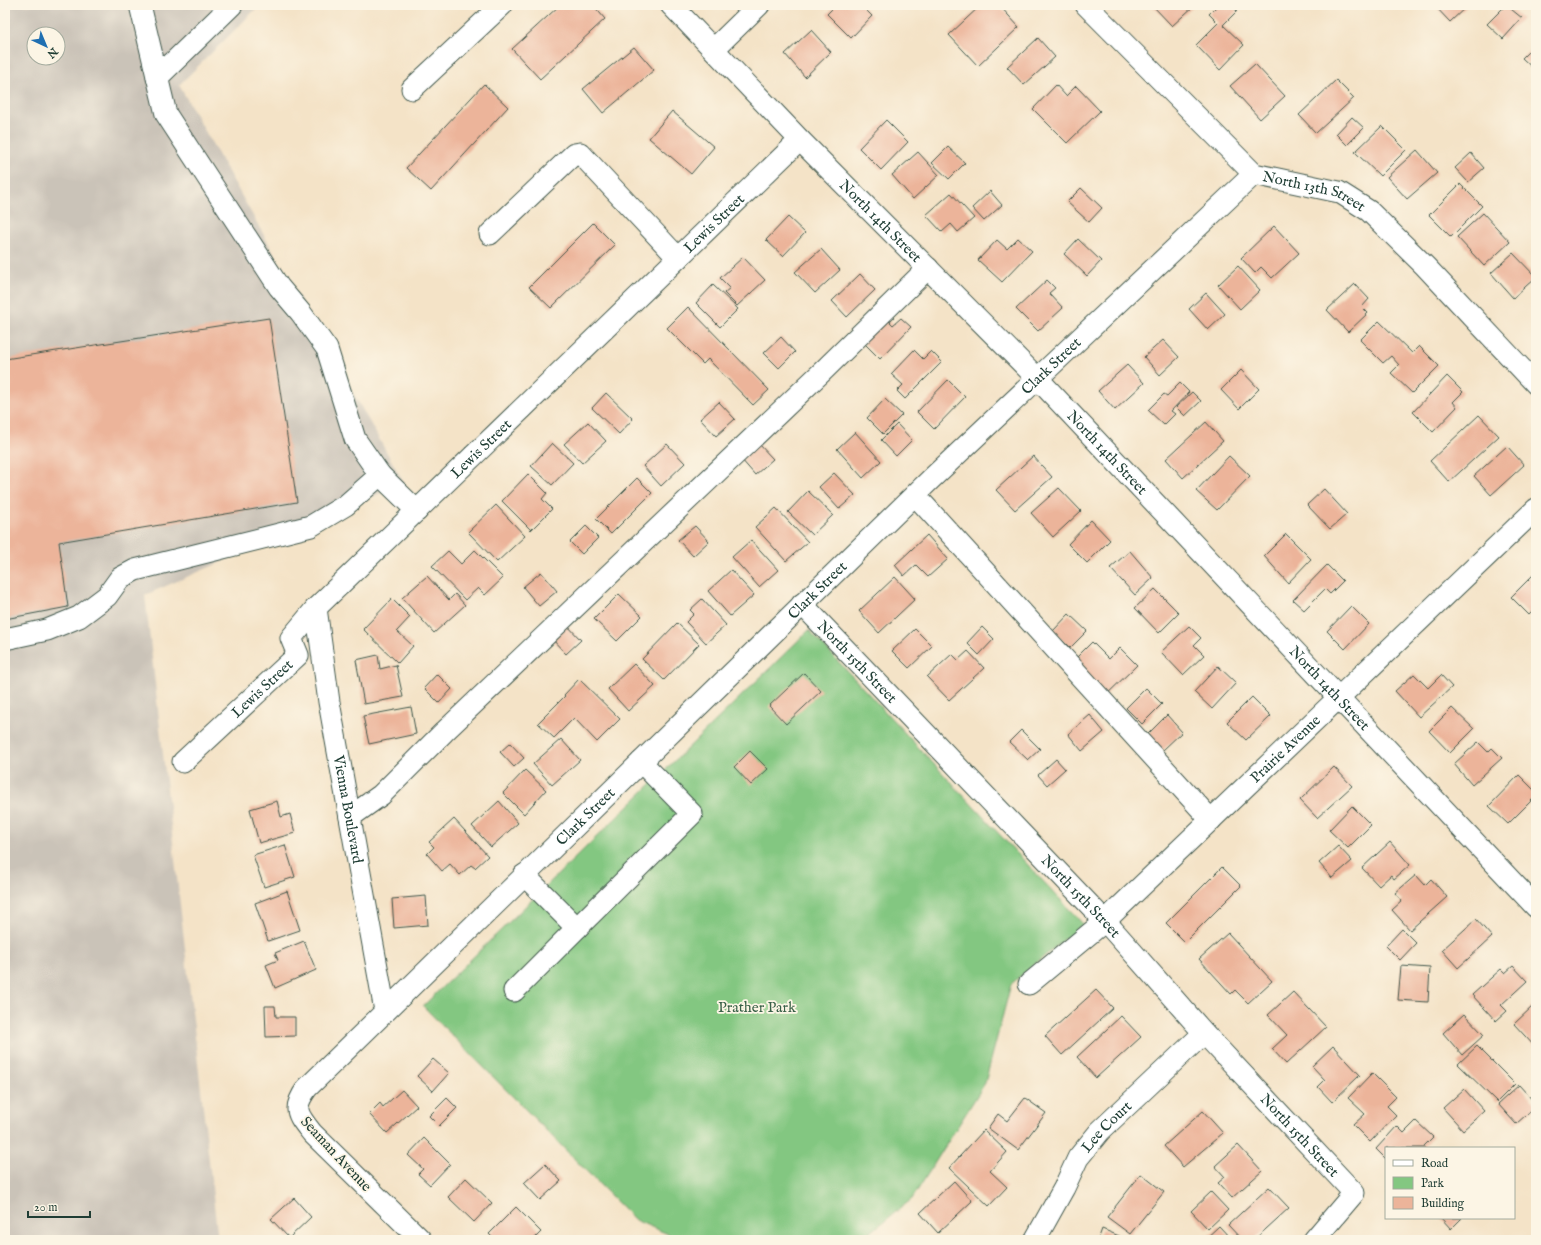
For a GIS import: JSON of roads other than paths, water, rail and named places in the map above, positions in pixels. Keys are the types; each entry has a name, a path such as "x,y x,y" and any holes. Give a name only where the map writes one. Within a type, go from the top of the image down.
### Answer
{"street":[{"path":"140,5 166,114 279,287 301,313 327,349 356,439 380,476 417,511"},
{"path":"157,78 232,5"},
{"path":"412,89 502,5"},
{"name":"North 14th Street","path":"671,5 800,140 1038,379 1536,907"},
{"path":"714,49 759,5"},
{"name":"North 13th Street","path":"1086,5 1254,174 1340,192 1369,211 1425,266 1536,384"},
{"name":"Lewis Street","path":"183,762 298,655 291,638 316,608 800,140"},
{"path":"490,234 574,154 580,153 678,258"},
{"name":"Clark Street","path":"385,1011 915,495 1254,174"},
{"path":"350,817 381,795 444,732 824,370 928,268"},
{"path":"5,639 46,630 79,617 108,596 120,578 134,570 311,526 346,505 380,476"},
{"path":"915,495 1211,820"},
{"name":"Prairie Avenue","path":"1030,984 1104,921 1536,509"},
{"name":"North 15th Street","path":"802,604 1104,921 1204,1033 1354,1193 1314,1240"},
{"name":"Vienna Boulevard","path":"316,608 329,702 385,1011"},
{"path":"514,991 692,814 641,762"},
{"path":"524,875 577,928"},
{"name":"Seaman Avenue","path":"385,1011 307,1088 300,1098 297,1106 298,1116 312,1133 421,1240"},
{"name":"Lee Court","path":"1035,1240 1064,1188 1078,1158 1100,1131 1204,1033"}],"park label":[{"name":"Prather Park","path":"757,1007"}]}
